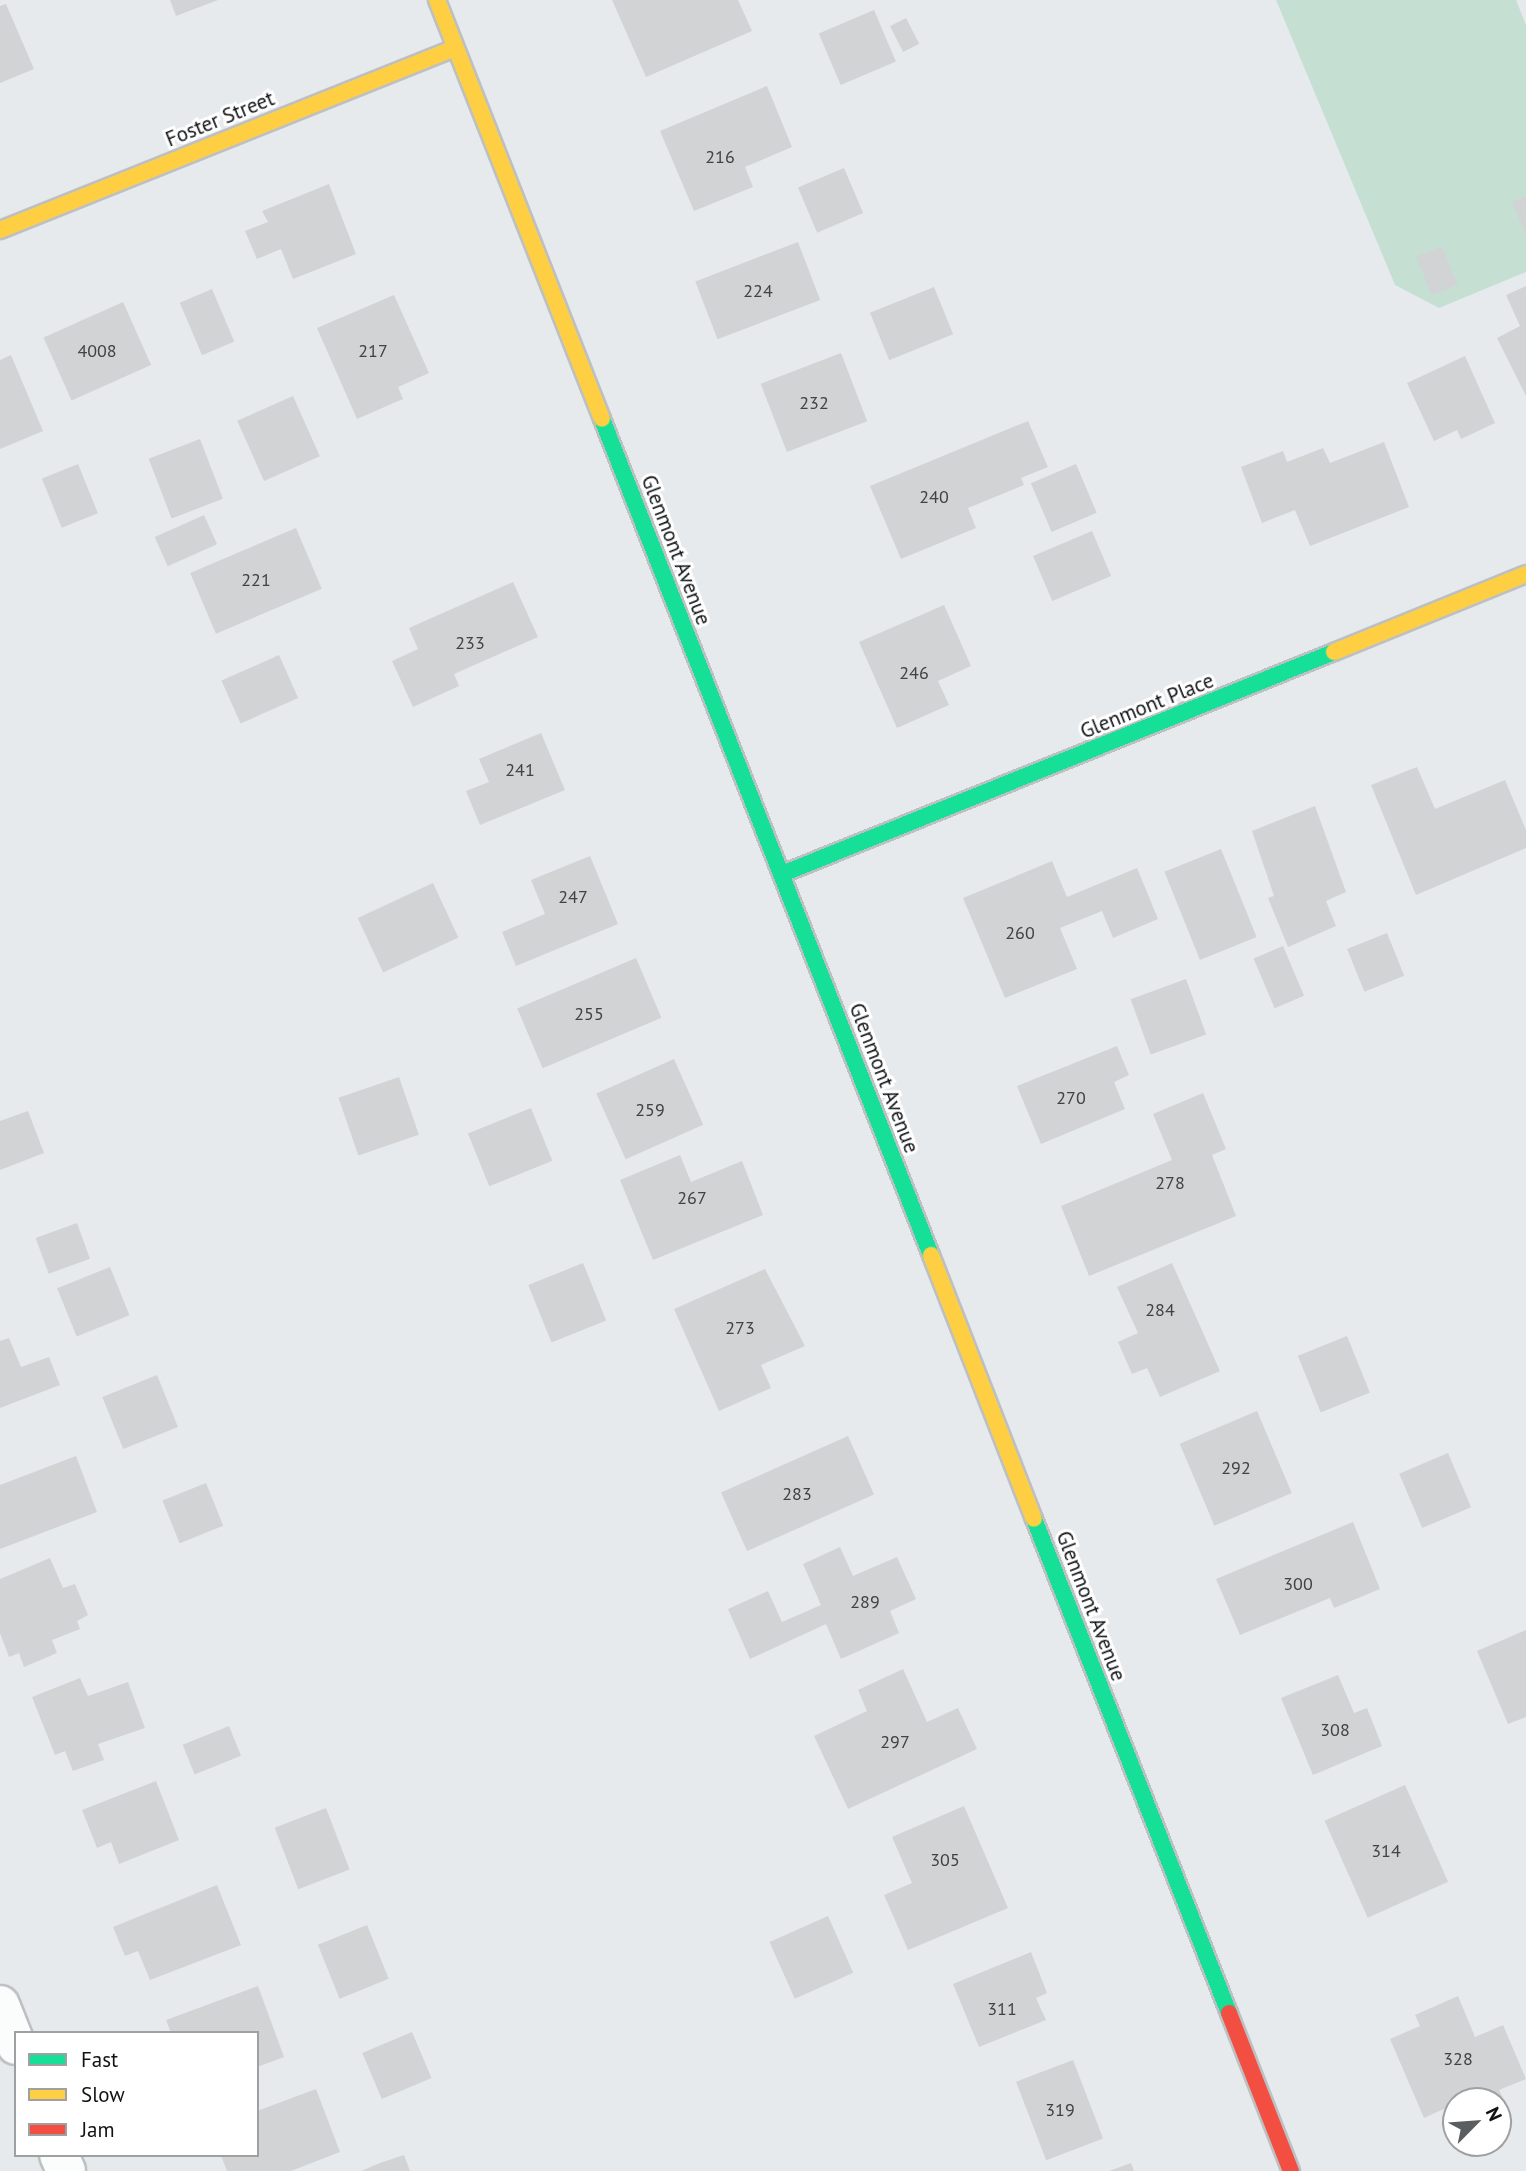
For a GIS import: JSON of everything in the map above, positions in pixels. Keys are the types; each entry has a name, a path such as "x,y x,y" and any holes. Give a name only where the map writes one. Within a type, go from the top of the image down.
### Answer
{"street":[{"name":"Glenmont Avenue","path":"437,0 1292,2171"},
{"name":"Foster Street","path":"0,230 455,48"},
{"name":"Glenmont Place","path":"782,874 1526,574"},
{"path":"0,2005 14,2040"}],"green space":[{"path":"1276,0 1516,0 1526,25 1526,272 1439,308 1395,285"}],"building":[{"path":"170,0 218,0 176,16"},
{"path":"612,0 738,0 752,31 646,77"},
{"path":"6,4 34,69 0,83 0,6"},
{"path":"874,10 896,62 841,85 819,33"},
{"path":"906,18 919,44 903,52 890,26"},
{"path":"767,86 792,147 745,167 753,187 694,211 660,131"},
{"path":"844,168 863,213 817,233 798,188"},
{"path":"329,184 356,254 293,279 281,249 257,259 245,231 268,222 262,211"},
{"path":"1526,196 1526,236 1512,202"},
{"path":"798,242 820,300 718,339 695,281"},
{"path":"1442,246 1458,285 1432,295 1416,256"},
{"path":"1526,286 1526,396 1497,338 1520,326 1506,295"},
{"path":"934,287 953,334 889,360 870,313"},
{"path":"212,289 234,341 202,355 180,303"},
{"path":"394,295 429,373 398,387 403,399 357,419 317,328"},
{"path":"123,302 151,365 72,400 44,337"},
{"path":"841,353 867,421 787,452 761,384"},
{"path":"11,355 43,431 0,449 0,360"},
{"path":"1465,356 1495,423 1461,439 1457,430 1434,441 1407,383"},
{"path":"293,396 320,456 264,481 237,421"},
{"path":"1028,421 1048,467 1021,478 1024,485 968,508 976,528 901,559 870,486"},
{"path":"200,439 223,499 172,518 149,459"},
{"path":"1384,442 1409,507 1310,546 1295,510 1262,523 1241,467 1283,451 1287,462 1323,448 1330,463"},
{"path":"78,464 98,513 62,528 42,479"},
{"path":"1076,464 1097,513 1052,532 1031,483"},
{"path":"204,515 217,544 168,566 155,537"},
{"path":"296,528 322,589 216,634 190,573"},
{"path":"1092,531 1111,576 1052,601 1033,556"},
{"path":"513,582 538,637 454,674 459,686 413,707 392,661 418,649 409,628"},
{"path":"944,605 971,666 938,681 949,705 897,728 859,642"},
{"path":"279,655 298,698 241,724 221,681"},
{"path":"541,733 565,790 480,825 466,791 489,782 479,759"},
{"path":"1417,767 1435,809 1505,780 1526,830 1526,848 1416,895 1371,785"},
{"path":"1315,806 1346,892 1326,901 1336,926 1288,947 1268,898 1274,896 1252,831"},
{"path":"1221,849 1257,937 1200,960 1164,872"},
{"path":"590,856 618,924 516,966 502,932 545,914 531,880"},
{"path":"1052,861 1067,897 1137,868 1158,919 1113,938 1102,911 1060,928 1077,969 1005,998 963,898"},
{"path":"433,883 458,937 383,972 358,918"},
{"path":"1387,933 1404,976 1364,992 1347,949"},
{"path":"1283,946 1304,996 1275,1008 1254,959"},
{"path":"636,958 661,1018 543,1068 517,1008"},
{"path":"1186,979 1206,1034 1151,1055 1131,999"},
{"path":"1117,1046 1129,1075 1114,1082 1125,1109 1041,1144 1017,1086"},
{"path":"674,1059 703,1125 626,1159 596,1094"},
{"path":"399,1077 419,1135 358,1156 338,1098"},
{"path":"1203,1093 1226,1149 1212,1155 1236,1216 1089,1276 1061,1206 1172,1160 1153,1114"},
{"path":"531,1108 552,1161 489,1186 468,1133"},
{"path":"28,1111 44,1153 0,1170 0,1121"},
{"path":"680,1155 691,1182 742,1161 763,1215 653,1260 620,1180"},
{"path":"77,1223 90,1259 49,1274 36,1238"},
{"path":"583,1263 606,1320 552,1343 528,1285"},
{"path":"1172,1263 1220,1371 1160,1397 1147,1368 1132,1374 1118,1342 1138,1333 1117,1287"},
{"path":"110,1267 129,1315 77,1337 57,1288"},
{"path":"765,1269 805,1346 761,1365 771,1388 719,1411 674,1309"},
{"path":"1347,1336 1370,1393 1321,1412 1298,1356"},
{"path":"9,1338 21,1367 49,1357 60,1385 0,1408 0,1341"},
{"path":"157,1375 178,1427 123,1449 102,1397"},
{"path":"1257,1411 1292,1493 1214,1526 1180,1444"},
{"path":"848,1436 874,1494 747,1551 721,1493"},
{"path":"1448,1453 1471,1507 1422,1528 1399,1474"},
{"path":"76,1456 97,1512 0,1549 0,1485"},
{"path":"206,1483 223,1526 180,1543 162,1501"},
{"path":"1353,1522 1380,1589 1334,1608 1330,1598 1240,1635 1216,1579"},
{"path":"840,1547 853,1576 897,1557 916,1599 890,1611 899,1633 841,1659 826,1624 750,1659 728,1609 768,1591 782,1622 821,1605 803,1564"},
{"path":"50,1558 63,1588 75,1584 88,1615 77,1621 80,1629 52,1640 57,1653 24,1667 19,1653 9,1657 0,1633 0,1579"},
{"path":"1526,1630 1526,1717 1508,1724 1477,1651"},
{"path":"903,1669 927,1722 958,1708 977,1749 848,1809 814,1736 867,1711 858,1690"},
{"path":"1338,1675 1354,1713 1367,1708 1382,1746 1313,1775 1281,1698"},
{"path":"80,1678 88,1696 128,1682 145,1728 98,1744 104,1760 73,1771 65,1751 55,1755 32,1697"},
{"path":"229,1726 241,1756 195,1774 183,1745"},
{"path":"156,1781 179,1840 119,1864 111,1842 97,1848 82,1810"},
{"path":"1405,1785 1448,1882 1368,1918 1325,1821"},
{"path":"964,1806 1008,1908 908,1950 884,1895 912,1883 892,1837"},
{"path":"326,1808 350,1870 298,1889 275,1828"},
{"path":"217,1885 241,1945 150,1980 138,1951 125,1956 113,1927"},
{"path":"828,1916 853,1973 795,1999 770,1942"},
{"path":"367,1925 389,1979 340,1999 318,1945"},
{"path":"1031,1952 1047,1993 1036,1998 1046,2020 979,2047 953,1984"},
{"path":"258,1986 284,2057 259,2066 259,2031 170,2031 166,2020"},
{"path":"1458,1996 1475,2037 1503,2025 1526,2079 1506,2087 1442,2087 1442,2110 1424,2118 1390,2039 1420,2026 1415,2015"},
{"path":"412,2032 432,2078 382,2099 362,2053"},
{"path":"1073,2060 1103,2138 1046,2160 1016,2082"},
{"path":"316,2089 340,2152 291,2171 227,2171 222,2157 259,2157 259,2110"},
{"path":"404,2155 410,2171 361,2171 380,2163"},
{"path":"1131,2163 1134,2171 1109,2171"}],"traffic: fast":[{"path":"602,419 931,1255"},
{"path":"782,874 1334,652"},
{"path":"1034,1519 1229,2013"}],"traffic: slow":[{"path":"437,0 602,419"},
{"path":"0,230 455,48"},
{"path":"1334,652 1526,574"},
{"path":"931,1255 1034,1519"}],"traffic: jam":[{"path":"1229,2013 1291,2171"}]}
